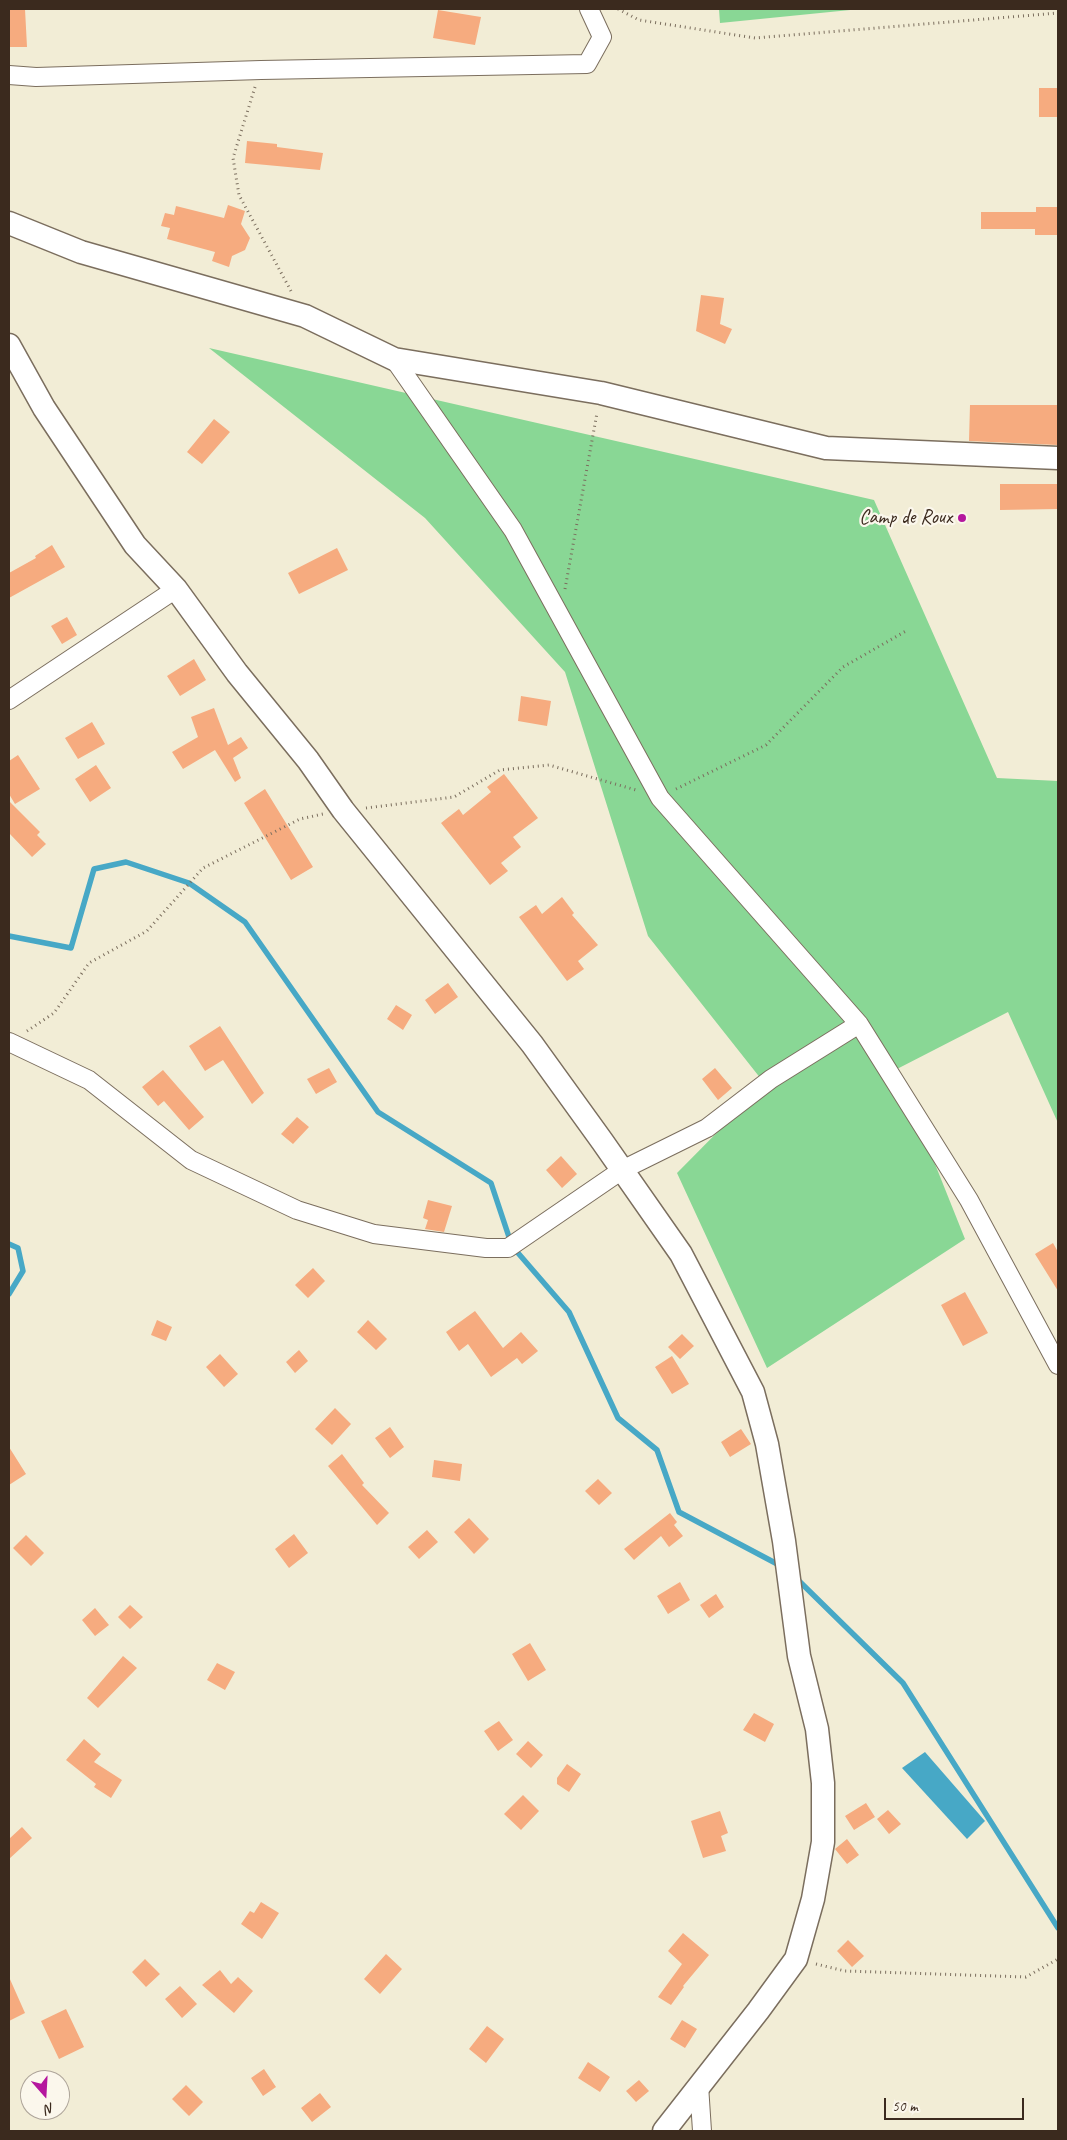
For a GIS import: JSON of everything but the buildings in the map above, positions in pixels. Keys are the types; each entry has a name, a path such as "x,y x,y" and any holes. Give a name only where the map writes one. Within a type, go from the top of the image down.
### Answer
{"street":[{"path":"9,75 36,77 261,70 587,64 602,37 589,9"},
{"path":"9,223 81,252 305,316 394,360 601,392 826,448 1058,458"},
{"path":"9,345 44,408 135,545 176,589 237,673 308,760 343,810 526,1038 622,1170 681,1254 753,1392 767,1444 784,1540 799,1656 817,1729 823,1783 823,1842 813,1899 796,1958 758,2011 664,2131"},
{"path":"394,360 513,530 660,798 859,1024 969,1200 1058,1365"},
{"path":"9,700 176,589"},
{"path":"9,1042 89,1080 192,1160 297,1210 374,1234 486,1248 508,1248 622,1170 707,1128 771,1079 859,1024"},
{"path":"699,2085 702,2131"}],"path":[{"path":"618,9 638,20 755,38 1058,13"},
{"path":"261,70 233,158 239,195 305,316"},
{"path":"560,614 601,392"},
{"path":"9,1042 54,1013 89,963 147,932 203,868 300,819 343,810"},
{"path":"796,1958 845,1971 1026,1977 1058,1959"}],"green space":[{"path":"719,9 860,9 720,23"},
{"path":"209,348 874,500 997,778 1058,781 1058,1123 1008,1012 897,1069 965,1239 767,1368 677,1173 765,1084 648,936 565,672 425,518"}],"water":[{"path":"925,1752 985,1821 967,1839 902,1768"}],"waterway":[{"path":"9,936 71,948 94,869 126,862 189,883 245,922 378,1112 491,1183 512,1246 569,1312 618,1418 657,1450 679,1512 781,1566"},
{"path":"9,1244 18,1248 23,1271 9,1294"},
{"path":"796,1578 903,1683 1058,1928"}],"place":[{"name":"Camp de Roux","path":"962,518"}]}
